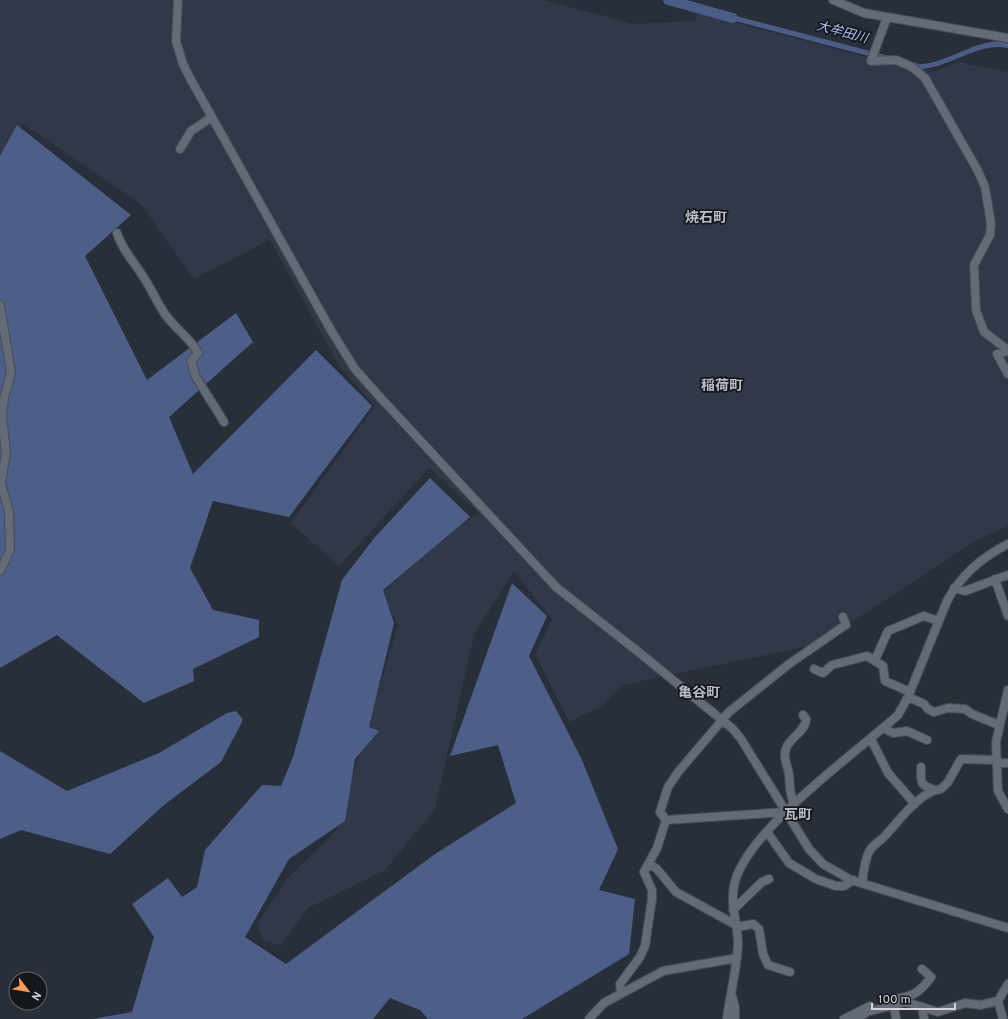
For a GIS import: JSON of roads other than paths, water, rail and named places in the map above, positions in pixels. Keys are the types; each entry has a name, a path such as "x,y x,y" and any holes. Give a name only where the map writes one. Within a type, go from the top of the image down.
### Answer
{"street":[{"path":"178,0 176,41 183,64 332,332 355,369 556,587 722,719 741,739 785,812 817,858 833,871 853,880 1008,928"},
{"path":"833,0 846,2 864,12 1008,38"},
{"path":"886,20 871,61 896,60 912,67 925,78 969,153 985,187 991,224 990,235 974,264 976,310 984,332 1008,350"},
{"path":"180,149 191,132 212,117"},
{"path":"117,233 120,243 144,277 166,316 183,336 194,345 198,353 191,361 196,376 224,422"},
{"path":"0,305 11,373 4,398 2,416 6,453 1,483 9,512 11,532 10,550 0,571"},
{"path":"1008,350 997,354 1008,374"},
{"path":"727,1019 737,958 736,926 733,910 734,887 737,875 767,832 785,812 898,715 909,694 938,622 954,588 972,568 1008,544"},
{"path":"954,588 965,591 1008,575"},
{"path":"995,579 1008,616"},
{"path":"875,660 888,631 924,616 938,622"},
{"path":"666,820 660,812 668,787 679,771 722,719 776,674 846,625 843,617"},
{"path":"814,670 823,673 832,665 867,656 883,666 885,681 909,694 924,704 928,709 934,712 948,708 965,709 983,720 999,725"},
{"path":"1008,690 996,742 998,791 1008,809"},
{"path":"794,804 789,791 789,774 785,760 785,753 787,746 805,725 806,718 803,715"},
{"path":"883,728 893,733 907,731 927,740"},
{"path":"871,739 888,773 915,804"},
{"path":"862,883 866,860 871,849 883,838 905,811 935,790 941,789 948,782 961,759 1008,763"},
{"path":"921,767 922,783 924,786 935,790"},
{"path":"666,820 785,812"},
{"path":"621,992 620,984 640,957 645,946 652,890 644,872 657,848 666,820"},
{"path":"767,832 789,863 816,879 836,886 844,886 853,880"},
{"path":"649,864 657,869 671,888 676,892 736,926 753,924 759,929 763,954 768,965 790,972"},
{"path":"733,910 762,882 769,879"},
{"path":"589,1019 604,1003 621,992 662,971 737,958"},
{"path":"847,1018 867,1007 914,995 931,977 922,969"},
{"path":"1003,1019 998,1001 1008,984"},
{"path":"731,993 735,1007 735,1019"},
{"path":"857,1019 867,1012 906,1002 938,1012 965,1003 980,1004 998,1001"},
{"path":"894,1006 896,1019"},
{"path":"922,1007 924,1019"}],"waterway":[{"name":"大牟田川","path":"668,0 733,18"}],"district":[{"name":"焼石町","path":"706,218"},
{"name":"稲荷町","path":"722,386"},
{"name":"亀谷町","path":"699,693"},
{"name":"瓦町","path":"798,815"}]}
